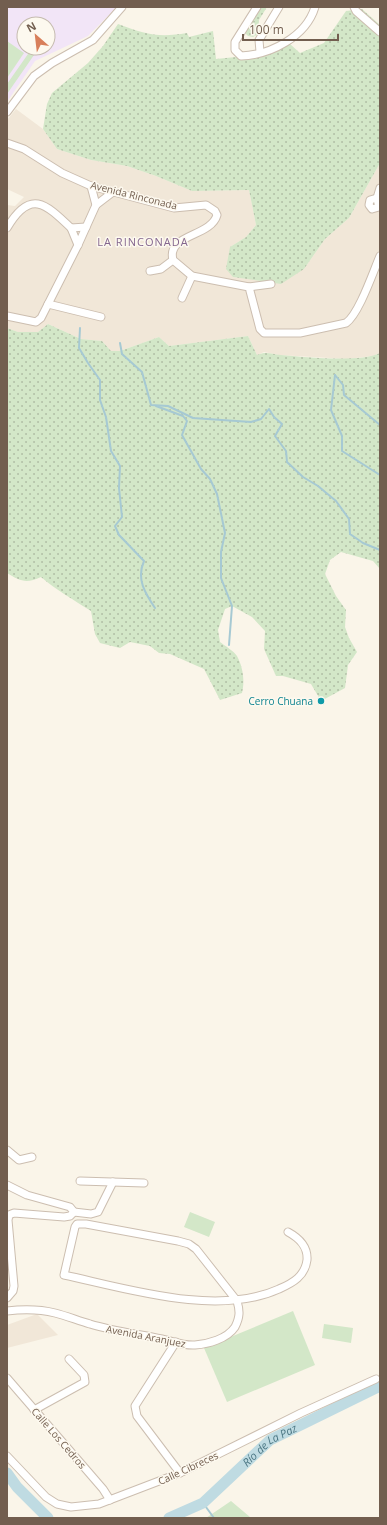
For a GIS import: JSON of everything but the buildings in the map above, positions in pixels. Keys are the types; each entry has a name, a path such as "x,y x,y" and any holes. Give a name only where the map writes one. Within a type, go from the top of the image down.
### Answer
{"street":[{"path":"7,112 34,76 52,63 93,40 122,7"},
{"path":"257,7 235,42 234,47 236,53 241,56 269,50 294,37 307,21 315,7"},
{"path":"260,52 259,40 279,7"},
{"path":"354,7 356,11 380,32"},
{"name":"Avenida Rinconada","path":"7,143 24,149 62,173 91,186 174,208 206,205 215,211 215,220 211,225 179,242 175,246 172,252 173,260"},
{"path":"91,186 96,205"},
{"path":"380,188 377,198 370,200 369,205 372,208 380,208"},
{"path":"7,316 36,322 41,318 78,245 96,205 113,192"},
{"path":"7,228 20,210 34,204 51,209 71,228 78,245"},
{"path":"71,228 86,227"},
{"path":"249,287 260,329 264,333 300,333 336,326 351,319 380,256"},
{"path":"150,271 161,269 173,260 192,276 249,287 271,284"},
{"path":"182,298 192,276"},
{"path":"48,304 101,317"},
{"path":"7,1150 19,1160 32,1157"},
{"path":"80,1181 144,1183"},
{"path":"7,1185 27,1194 70,1207 74,1212 91,1214 98,1212 113,1182"},
{"path":"7,1298 13,1291 14,1286 8,1220 9,1215 14,1213 64,1217 70,1216 74,1212"},
{"path":"237,1301 196,1249 188,1244 77,1224 75,1227 64,1276 140,1292 202,1301 237,1301 274,1291 300,1278 305,1268 306,1251 300,1239 288,1232"},
{"name":"Avenida Aranjuez","path":"7,1311 27,1309 56,1313 91,1325 194,1345 209,1343 226,1336 233,1329 240,1317 237,1301"},
{"path":"176,1342 135,1406 137,1416 180,1473"},
{"path":"34,1410 85,1382 84,1375 69,1359"},
{"name":"Calle Los Cedros","path":"7,1378 103,1489 110,1500"},
{"name":"Calle Cibreces","path":"7,1456 46,1497 57,1504 71,1507 99,1504 180,1473 301,1413 376,1379"}],"shaded area":[{"path":"7,7 117,7 88,36 56,51 56,16 16,16 16,56 46,56 35,61 7,102"},
{"path":"16,109 43,129 57,149 91,160 127,166 192,191 249,190 256,225 246,237 230,247 233,277 249,279 304,269 325,239 349,218 380,163 380,353 373,356 347,359 279,355 264,352 257,355 248,336 169,346 159,337 120,351 111,351 102,341 81,339 48,324 38,332 18,332 7,328 7,205 15,206 24,197 7,189 7,120"},
{"path":"37,1314 58,1335 7,1348 7,1325"}],"green space":[{"path":"257,7 267,7 259,20 258,34 253,37 248,36 244,32"},
{"path":"362,9 380,25 380,163 349,218 325,239 304,269 281,284 233,277 226,269 230,247 246,237 256,225 249,190 192,191 127,166 91,160 57,149 43,129 47,104 52,93 88,63 103,46 118,24 144,33 160,35 187,33 189,37 213,31 216,59 257,55 290,44 300,53 324,43 346,11"},
{"path":"7,41 16,47 16,56 22,56 7,78"},
{"path":"27,56 33,56 7,94 7,84"},
{"path":"48,324 81,339 102,341 111,351 120,351 159,337 169,346 248,336 257,355 266,353 346,359 371,356 380,353 380,569 373,561 341,552 330,560 325,574 336,596 346,610 345,627 357,652 348,665 345,688 321,701 311,684 283,676 276,676 264,649 265,631 252,617 232,606 225,609 218,630 220,642 234,652 239,660 243,674 243,688 242,693 220,700 204,669 170,654 159,653 150,646 130,642 120,648 100,643 95,634 91,611 59,591 41,577 23,581 7,573 7,328 18,332 38,332"},
{"path":"190,1212 215,1222 209,1237 184,1227"},
{"path":"293,1311 315,1365 227,1402 204,1348"},
{"path":"324,1324 353,1328 351,1343 322,1338"},
{"path":"231,1501 250,1517 258,1518 206,1518"}],"waterway":[{"path":"80,328 79,348 100,380 100,400 106,417 111,451 120,466 119,488 122,517 115,526 119,535 144,561 141,580 145,591 155,608"},
{"path":"120,343 122,354 142,372 151,405 168,406 193,418 251,422 261,419 269,409 274,417 282,424 275,436 286,451 287,462 303,477 318,486 336,501 349,519 350,534 363,543 380,550"},
{"path":"335,375 331,410 342,436 342,451 380,475"},
{"path":"335,375 343,385 344,395 380,425"},
{"path":"156,406 183,416 187,421 182,435 201,469 210,479 217,494 225,533 221,552 221,578 232,606 229,645"},
{"name":"Río de La Paz","path":"169,1518 203,1503 270,1440 380,1386"},
{"name":"Río de La Paz","path":"7,1473 17,1487 48,1518"},
{"path":"203,1503 214,1518"}],"place":[{"name":"Cerro Chuana","path":"321,701"}],"district":[{"name":"LA RINCONADA","path":"143,242"}]}
